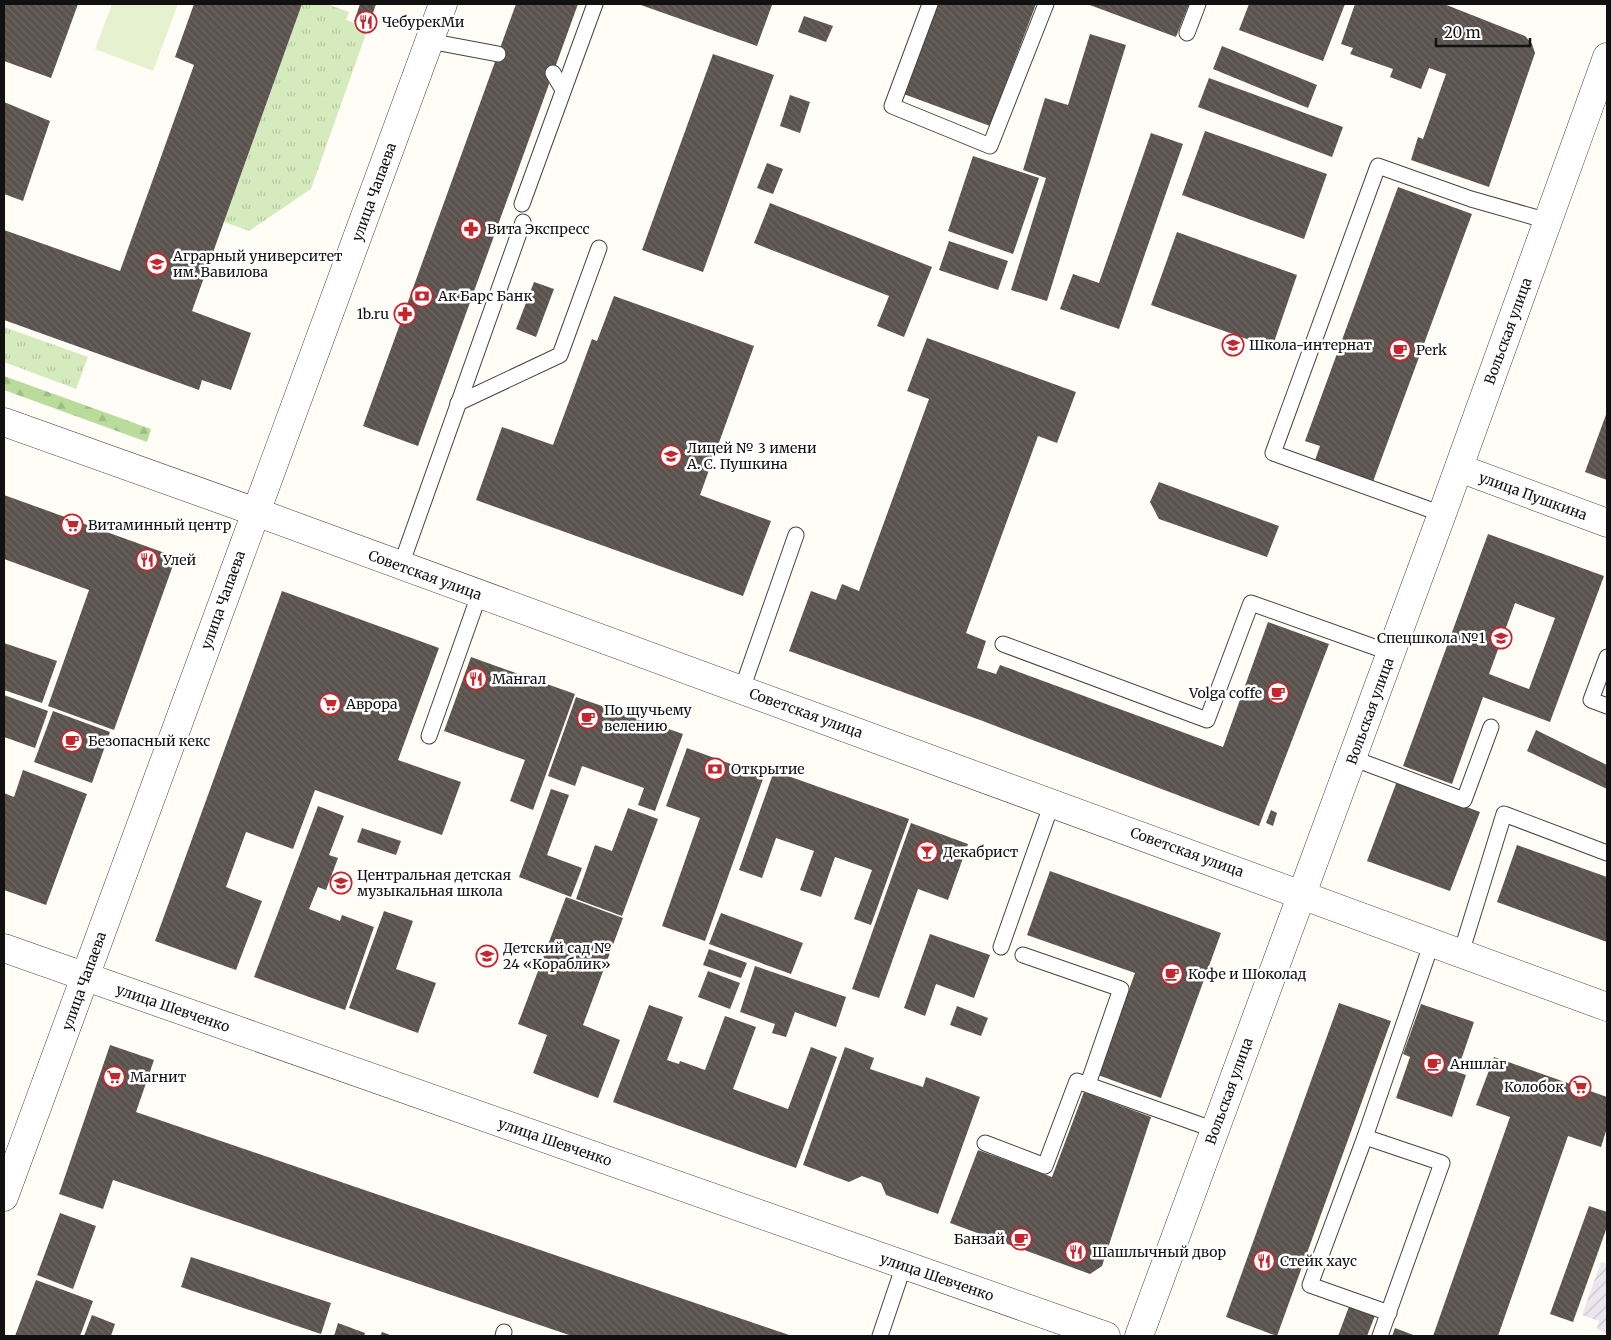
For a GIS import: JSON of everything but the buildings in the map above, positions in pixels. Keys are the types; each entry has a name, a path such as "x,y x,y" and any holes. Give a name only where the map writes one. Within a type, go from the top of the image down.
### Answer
{"street":[{"name":"улица Чапаева","path":"4,1197 443,4"},
{"name":"Вольская улица","path":"1139,1336 1392,652 1607,57"},
{"name":"Советская улица","path":"4,422 742,689 1607,1007"},
{"name":"улица Пушкина","path":"1459,468 1607,523"},
{"name":"улица Шевченко","path":"4,948 1106,1336"}],"lane":[{"path":"522,204 594,4"},
{"path":"930,4 892,106 990,146 1046,4"},
{"path":"1187,33 1198,4"},
{"path":"429,41 498,54"},
{"path":"553,73 563,90"},
{"path":"1442,514 1273,453 1378,166 1470,198 1548,221"},
{"path":"401,565 524,222"},
{"path":"458,403 560,355 599,248"},
{"path":"742,689 796,535"},
{"path":"428,736 479,595"},
{"path":"1003,644 1207,720 1251,603 1392,652"},
{"path":"1607,658 1591,700 1607,706"},
{"path":"1352,758 1464,800 1491,727"},
{"path":"1001,947 1052,803"},
{"path":"1461,953 1504,814 1607,853"},
{"path":"1389,1313 1310,1285 1365,1137 1432,942"},
{"path":"1023,955 1121,989 1088,1084"},
{"path":"985,1143 1045,1166 1077,1080 1215,1130"},
{"path":"1365,1137 1442,1163 1380,1336"},
{"path":"880,1336 904,1266"}],"shaded area":[{"path":"1601,1262 1607,1264 1607,1333 1597,1329 1599,1321 1582,1315"}],"green space":[{"path":"112,4 178,4 153,71 95,49"},
{"path":"302,4 327,4 349,12 346,20 368,28 311,189 249,231 224,222"},
{"path":"4,327 88,357 76,389 4,362"},
{"path":"4,376 151,429 147,442 4,390"}],"place":[{"name":"ЧебурекМи","path":"366,22"},
{"name":"Вита Экспресс","path":"471,229"},
{"name":"Аграрный университет им. Вавилова","path":"157,264"},
{"name":"Ак Барс Банк","path":"422,296"},
{"name":"1b.ru","path":"405,314"},
{"name":"Школа-интернат","path":"1233,345"},
{"name":"Perk","path":"1400,350"},
{"name":"Лицей № 3 имени А. С. Пушкина","path":"671,456"},
{"name":"Витаминный центр","path":"72,525"},
{"name":"Улей","path":"147,560"},
{"name":"Спецшкола №1","path":"1501,638"},
{"name":"Мангал","path":"476,679"},
{"name":"Volga coffe","path":"1278,693"},
{"name":"Аврора","path":"330,704"},
{"name":"По щучьему велению","path":"588,718"},
{"name":"Безопасный кекс","path":"72,741"},
{"name":"Открытие","path":"715,769"},
{"name":"Декабрист","path":"927,852"},
{"name":"Центральная детская музыкальная школа","path":"341,883"},
{"name":"Детский сад № 24 «Кораблик»","path":"487,956"},
{"name":"Кофе и Шоколад","path":"1172,974"},
{"name":"Аншлаг","path":"1434,1064"},
{"name":"Магнит","path":"114,1077"},
{"name":"Колобок","path":"1580,1087"},
{"name":"Банзай","path":"1021,1239"},
{"name":"Шашлычный двор","path":"1076,1252"},
{"name":"Стейк хаус","path":"1264,1261"}]}
